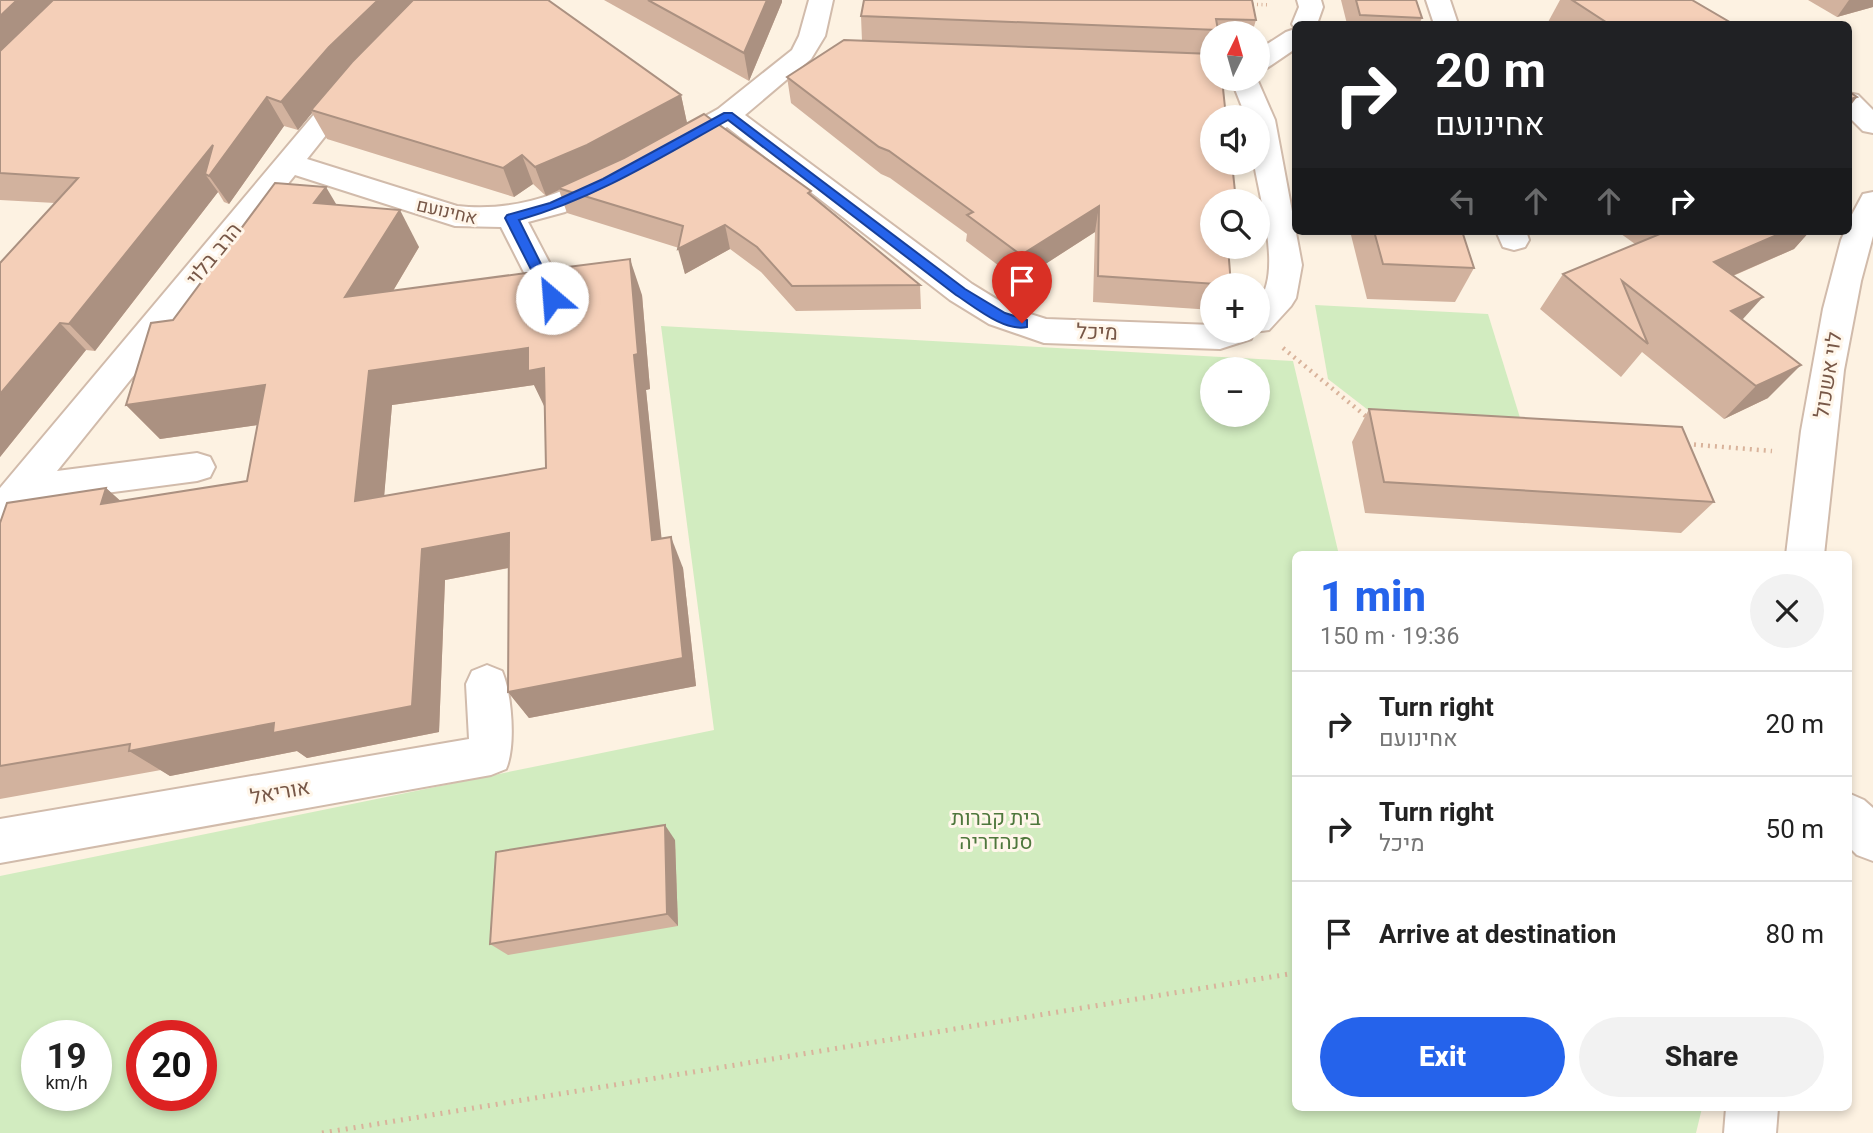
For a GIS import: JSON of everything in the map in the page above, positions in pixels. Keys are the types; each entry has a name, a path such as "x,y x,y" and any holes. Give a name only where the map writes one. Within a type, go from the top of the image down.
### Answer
{"street":[{"name":"אחינועם","path":"288,163 455,216 480,220 511,218 555,206 635,167 728,115 802,54 812,36 821,0"},
{"path":"1438,0 1445,21"},
{"path":"1270,54 1292,39"},
{"path":"802,54 830,55"},
{"name":"הרב בלוי","path":"10,502 288,163 372,65"},
{"path":"1852,88 1873,92"},
{"path":"1249,91 1261,120 1286,265 1280,298 1270,309"},
{"path":"1852,95 1873,104"},
{"path":"1852,106 1873,125"},
{"name":"מיכל","path":"728,115 961,292 1000,316 1044,331 1200,336"},
{"name":"לוי אשכול","path":"1805,551 1815,454 1834,333 1849,260 1873,201"},
{"path":"511,218 552,298"},
{"path":"10,502 197,467"},
{"name":"אוריאל","path":"0,841 491,755 487,684"},
{"path":"1750,1133 1752,1111"}],"path":[{"path":"1245,4 1308,11"},
{"path":"1279,344 1371,421"},
{"path":"1676,444 1815,454"},
{"path":"322,1133 1292,973"}],"green space":[{"path":"1315,305 1488,314 1521,421 1372,413 1328,379"},
{"name":"בית קברות סנהדריה","path":"661,326 1221,357 1200,357 1200,427 1270,427 1270,360 1293,361 1338,551 1292,551 1292,1111 1701,1111 1696,1133 0,1133 0,876 714,730"}],"building":[{"path":"0,0 17,0 0,16"},
{"path":"53,0 378,0 329,47 281,102 267,97 209,176 205,174 213,145 69,324 60,323 0,394 0,263 78,178 0,173 0,51"},
{"path":"413,0 548,0 681,95 587,145 535,167 522,155 503,168 311,110 352,62"},
{"path":"648,0 767,0 744,53"},
{"path":"864,0 1252,0 1256,20 1200,21 1200,29 861,16"},
{"path":"1356,0 1416,0 1422,18 1360,15"},
{"path":"1572,0 1692,0 1728,21 1604,21"},
{"path":"844,40 1200,54 1200,91 1223,91 1225,105 1200,105 1200,175 1233,175 1235,189 1200,189 1200,259 1229,259 1230,273 1200,273 1200,283 1098,276 1099,206 1021,255 967,215 973,212 889,151 879,147 787,77"},
{"path":"704,114 716,123 714,126 718,124 811,191 808,193 920,285 792,286 757,247 725,225 678,249 683,226 558,188 624,158"},
{"path":"275,183 326,187 314,203 400,210 345,297 526,273 538,275 552,269 630,259 638,354 634,355 652,540 671,537 683,658 508,692 509,533 422,549 412,706 273,733 274,723 129,751 130,744 0,766 0,523 7,503 106,488 101,504 247,481 265,385 126,405 151,323 173,320","holes":["528,348 528,371 544,368 546,468 355,501 369,371"]},
{"path":"1375,235 1463,235 1474,268 1383,264"},
{"path":"1657,235 1777,235 1714,262 1763,297 1731,311 1801,365 1756,386 1622,281 1648,344 1563,274"},
{"path":"1369,409 1682,427 1714,502 1384,482"},
{"path":"665,825 667,914 490,944 496,852"}],"route":[{"path":"552,298 511,218 555,206 607,182 728,115 961,292 1000,316 1022,323"}]}
